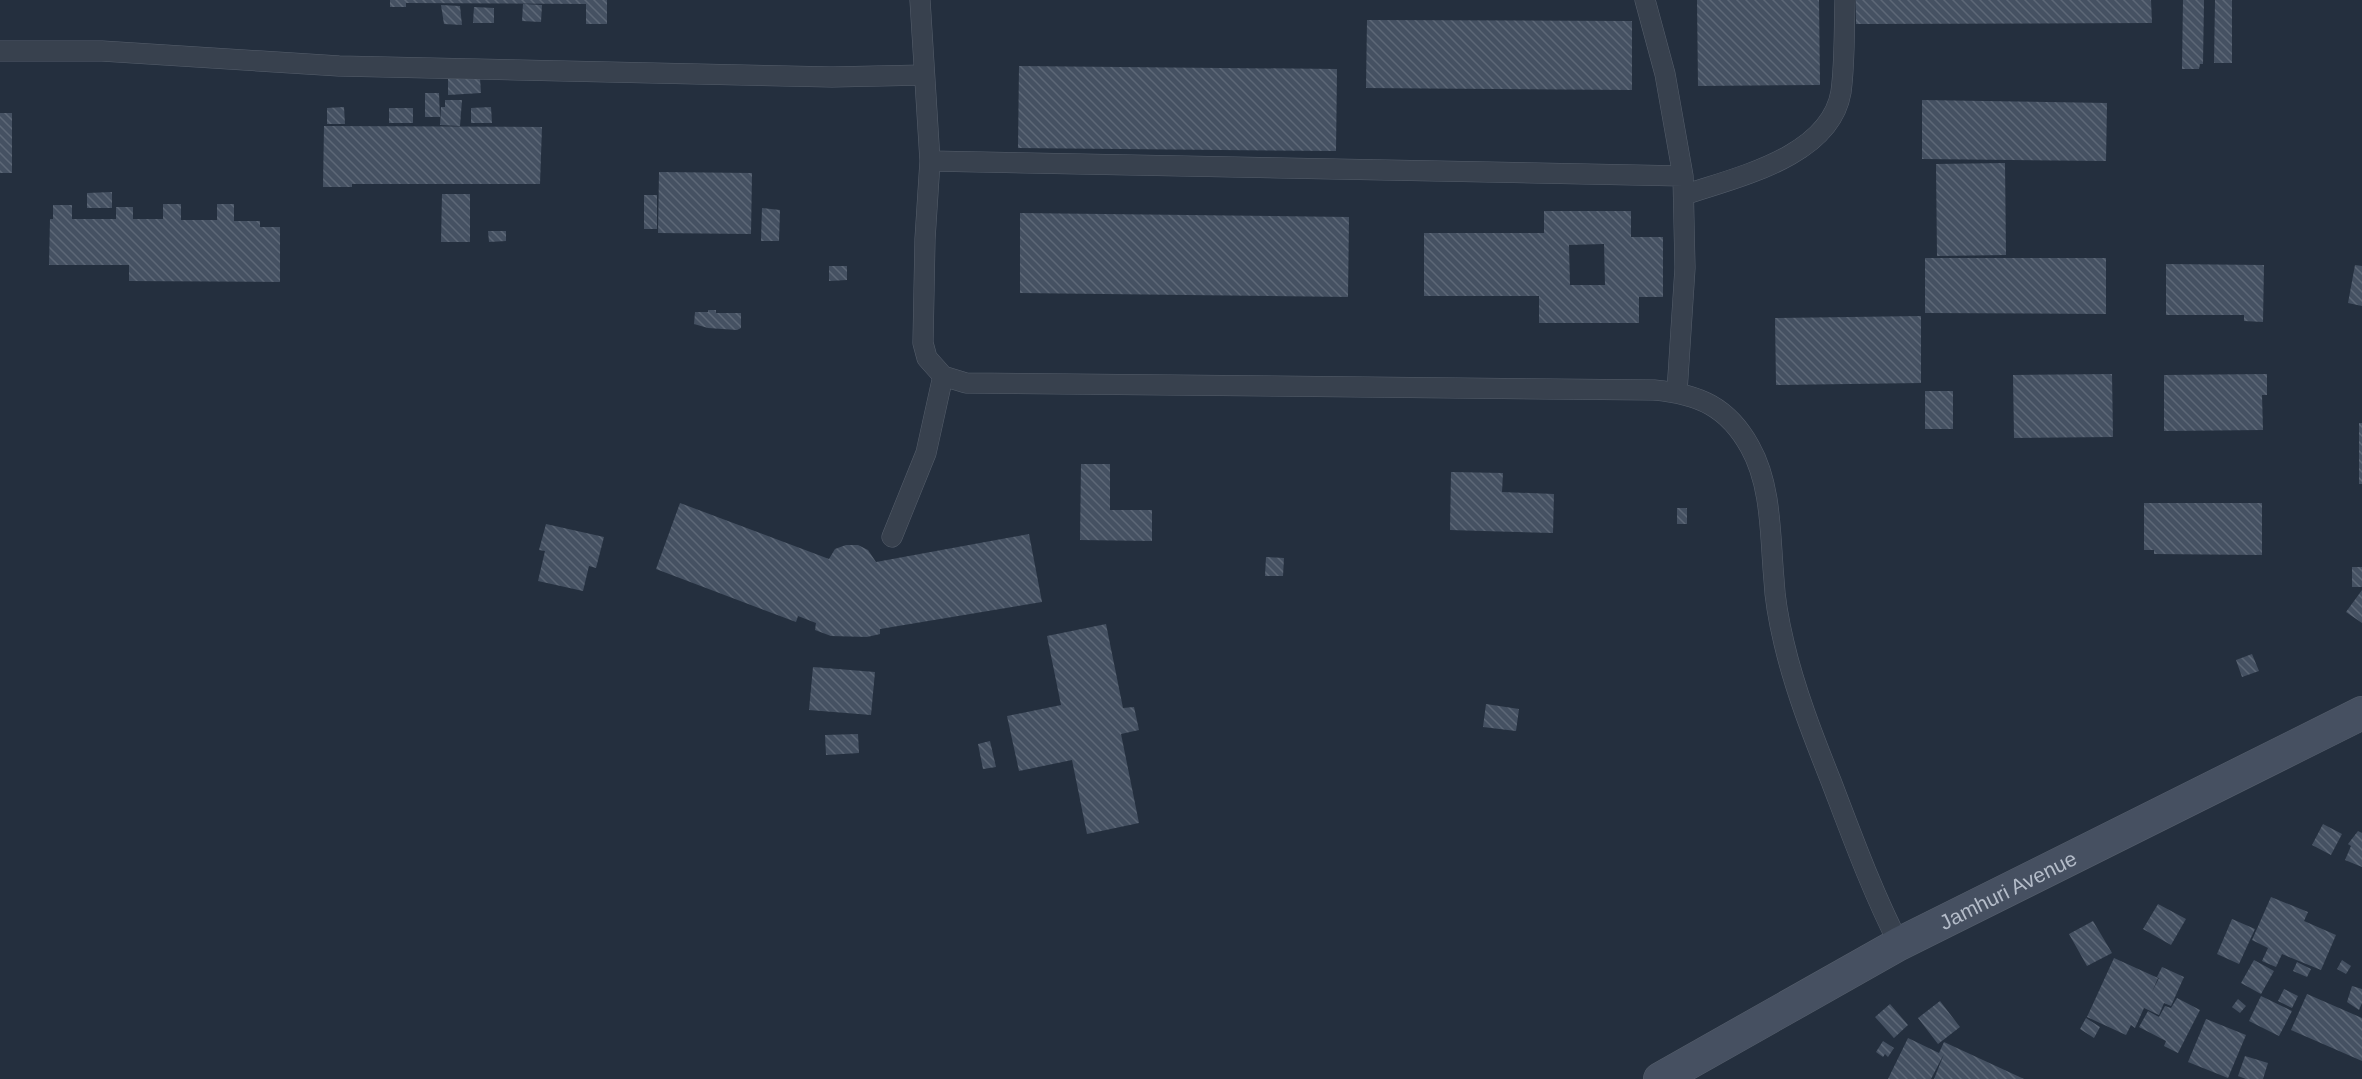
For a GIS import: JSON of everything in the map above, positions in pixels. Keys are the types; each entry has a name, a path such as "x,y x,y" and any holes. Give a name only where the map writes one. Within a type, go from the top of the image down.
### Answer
{"street":[{"name":"Jamhuri Avenue","path":"1660,1079 1899,944 2362,712"}],"lane":[{"path":"920,0 930,161 923,343 927,358 943,376 966,383 990,384 1677,392 1702,399 1720,410 1734,423 1760,468 1768,517 1777,612 1785,649 1806,717 1876,898 1899,944"},
{"path":"1645,0 1665,74 1683,185 1684,304 1677,392"},
{"path":"930,161 1683,185 1746,174 1796,153 1827,128 1840,94 1845,0"},
{"path":"0,51 102,51 339,66 832,77 924,75"},
{"path":"892,537 926,453 943,376"}],"building":[{"path":"390,0 607,0 607,24 586,24 586,4 406,3 406,7 390,7"},
{"path":"1697,0 1819,0 1820,85 1698,86"},
{"path":"1856,0 2151,0 2152,23 1856,24"},
{"path":"2183,0 2204,0 2203,64 2200,64 2199,69 2182,69"},
{"path":"2215,0 2232,0 2232,63 2214,63"},
{"path":"523,4 542,5 541,22 522,21"},
{"path":"441,5 460,6 462,25 444,24"},
{"path":"474,7 494,8 494,23 473,23"},
{"path":"1367,20 1632,21 1632,90 1366,88"},
{"path":"1019,66 1337,69 1336,151 1018,148"},
{"path":"480,78 481,93 448,95 448,79"},
{"path":"425,93 439,93 440,117 425,117"},
{"path":"445,100 462,100 460,126 440,125 441,107 445,107"},
{"path":"1922,100 2107,103 2106,161 1922,159"},
{"path":"344,107 345,124 327,124 327,108"},
{"path":"491,107 492,123 471,123 471,108"},
{"path":"389,108 413,108 413,123 389,123"},
{"path":"0,113 12,113 12,173 0,173"},
{"path":"324,126 542,127 540,184 352,184 352,187 323,187"},
{"path":"2005,163 2006,255 1937,256 1936,164"},
{"path":"659,172 752,173 751,234 658,233"},
{"path":"112,192 112,208 87,208 87,193"},
{"path":"442,194 470,194 470,242 441,242"},
{"path":"644,195 657,195 657,229 644,229"},
{"path":"163,204 181,204 181,220 217,220 217,204 234,204 234,221 260,221 260,227 280,227 280,282 129,281 129,265 49,265 50,219 53,219 53,205 72,205 72,219 116,219 116,207 133,207 133,219 163,219"},
{"path":"762,208 780,210 779,241 761,241"},
{"path":"1544,211 1631,211 1631,237 1663,237 1663,297 1639,297 1639,323 1539,323 1539,296 1424,296 1424,233 1544,233","holes":["1604,244 1605,285 1570,285 1569,245"]},
{"path":"1020,213 1349,217 1348,297 1020,293"},
{"path":"488,231 506,231 506,241 489,242"},
{"path":"1925,258 2106,258 2106,314 1925,313"},
{"path":"2166,264 2264,265 2263,322 2244,321 2244,315 2166,315"},
{"path":"2355,265 2362,266 2362,306 2348,303"},
{"path":"829,266 847,266 847,280 829,281"},
{"path":"708,310 716,310 716,313 741,313 741,328 737,330 708,328 694,324 695,312 708,312"},
{"path":"1921,316 1921,383 1776,385 1775,318"},
{"path":"2112,374 2113,437 2014,438 2013,375"},
{"path":"2267,374 2267,395 2262,395 2263,430 2164,431 2164,375"},
{"path":"1925,391 1953,391 1953,429 1925,429"},
{"path":"2359,423 2362,423 2362,484 2359,484"},
{"path":"1081,464 1110,464 1110,510 1152,510 1152,541 1080,540"},
{"path":"1451,472 1503,473 1502,492 1554,494 1553,533 1450,530"},
{"path":"680,503 829,559 835,549 846,545 858,545 868,550 876,562 1029,534 1042,602 880,629 880,634 867,637 831,636 815,630 816,623 798,616 796,622 656,569"},
{"path":"2144,503 2262,503 2262,555 2154,554 2154,550 2144,550"},
{"path":"1677,508 1687,508 1687,524 1677,524"},
{"path":"546,524 604,537 596,568 589,566 583,591 538,581 545,551 539,550"},
{"path":"1266,557 1284,558 1283,576 1265,576"},
{"path":"2352,567 2362,567 2362,587 2352,587"},
{"path":"2362,590 2362,623 2346,612"},
{"path":"1106,624 1123,708 1134,707 1139,730 1121,734 1139,823 1087,834 1072,760 1019,771 1007,716 1061,705 1047,636"},
{"path":"2252,654 2259,671 2242,677 2236,660"},
{"path":"813,667 875,672 871,715 809,710"},
{"path":"1486,704 1519,709 1516,731 1483,727"},
{"path":"858,734 859,753 826,755 825,735"},
{"path":"990,741 996,767 983,769 978,744"},
{"path":"2323,824 2342,834 2331,855 2312,845"},
{"path":"2358,831 2362,833 2362,867 2345,860 2351,846 2348,844"},
{"path":"2271,897 2308,912 2304,921 2336,935 2321,970 2282,954 2276,967 2262,961 2268,948 2252,940"},
{"path":"2158,904 2186,919 2171,945 2143,929"},
{"path":"2232,919 2255,929 2239,964 2217,954"},
{"path":"2093,921 2112,953 2087,966 2069,934"},
{"path":"2114,958 2158,978 2152,992 2159,978 2157,977 2162,967 2184,977 2171,1006 2164,1003 2159,1015 2144,1008 2135,1028 2131,1025 2126,1035 2087,1017"},
{"path":"2254,960 2274,971 2261,994 2241,983"},
{"path":"2342,960 2351,966 2346,974 2337,969"},
{"path":"2297,962 2311,969 2307,977 2293,971"},
{"path":"2352,986 2362,989 2362,1003 2359,1010 2347,1002"},
{"path":"2284,989 2298,996 2292,1008 2278,1001"},
{"path":"2307,994 2362,1018 2362,1061 2291,1030"},
{"path":"2261,996 2292,1011 2279,1036 2249,1021"},
{"path":"2177,998 2200,1010 2178,1053 2164,1046 2166,1041 2139,1027 2148,1011 2159,1017 2165,1006 2171,1008"},
{"path":"2238,999 2246,1006 2240,1013 2232,1007"},
{"path":"1940,1001 1960,1027 1938,1044 1918,1018"},
{"path":"1890,1004 1908,1025 1894,1038 1875,1017"},
{"path":"2086,1018 2100,1027 2094,1038 2080,1029"},
{"path":"2206,1019 2246,1035 2228,1078 2188,1062"},
{"path":"1908,1038 1939,1053 1944,1042 2024,1079 1934,1079 1944,1054 1931,1079 1888,1079"},
{"path":"1883,1041 1894,1048 1888,1057 1885,1054 1883,1057 1876,1052"},
{"path":"2245,1056 2268,1063 2263,1079 2246,1079 2238,1076"}]}
